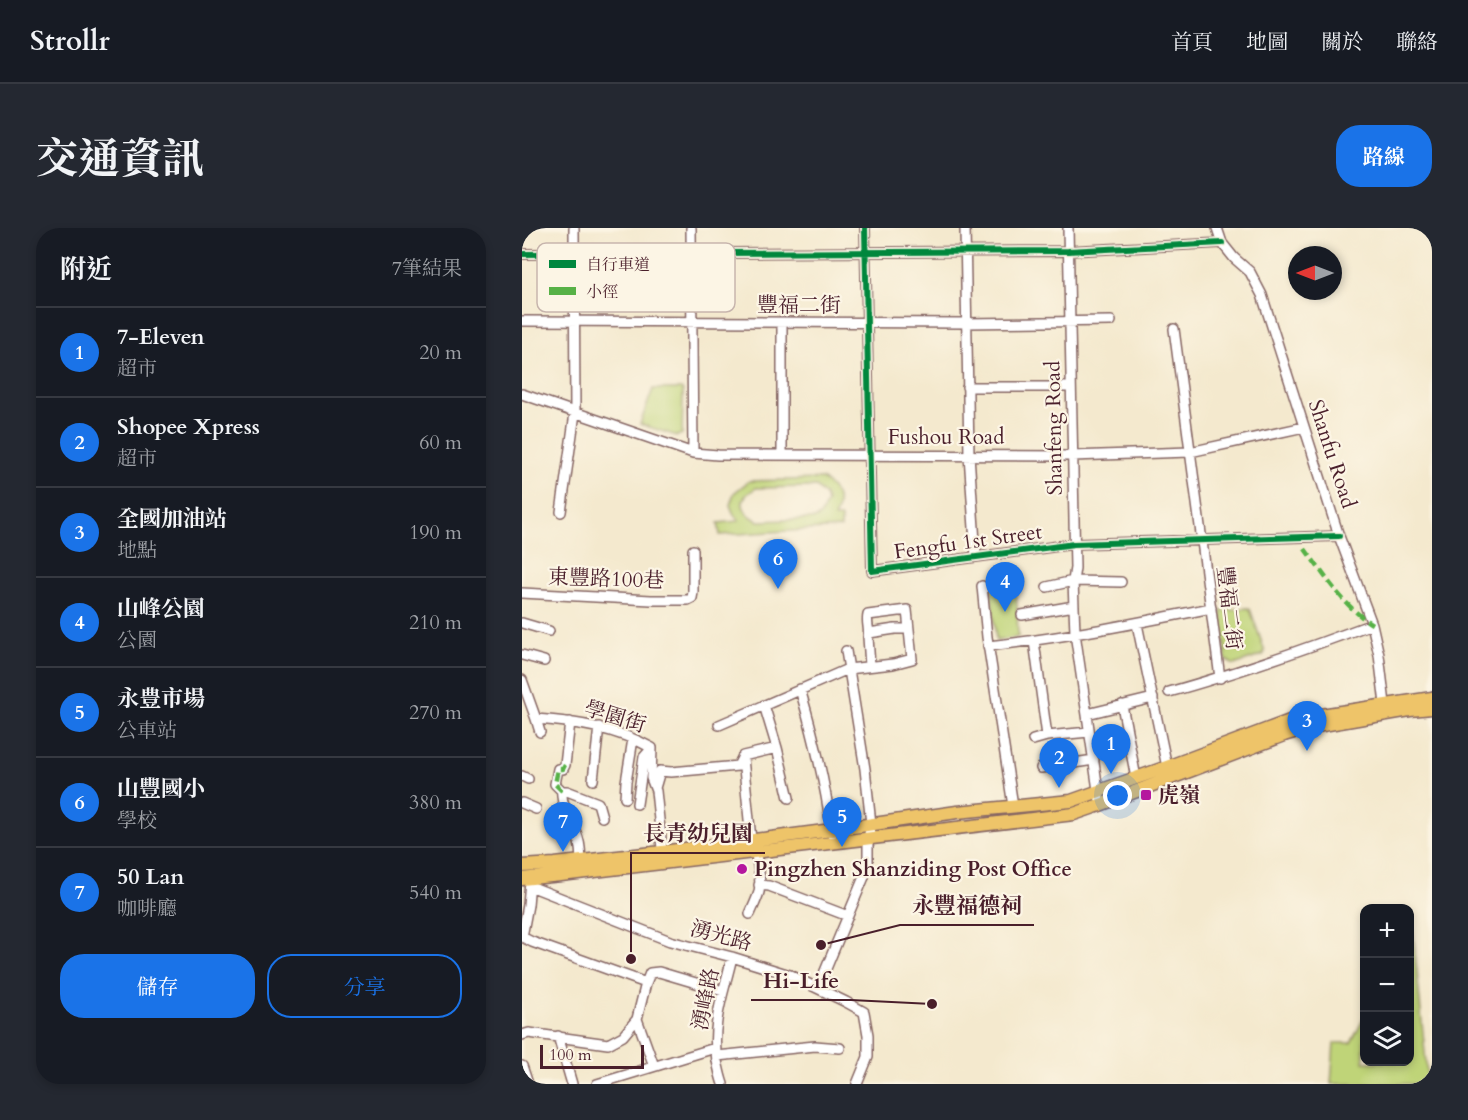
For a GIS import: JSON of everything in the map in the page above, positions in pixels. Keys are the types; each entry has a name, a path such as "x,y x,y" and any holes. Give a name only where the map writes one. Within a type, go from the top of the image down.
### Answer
{"main road":[{"path":"526,875 663,857 756,852 1074,814 1287,734 1432,698"},
{"path":"663,857 751,840 957,812 1071,801 1295,718 1432,708"}],"street":[{"name":"Fengfu 1st Street","path":"865,228 872,572 1074,544 1339,536"},
{"path":"964,228 969,455 976,557"},
{"name":"Shanfeng Road","path":"1068,228 1074,606 1100,806"},
{"name":"Shanfu Road","path":"1217,228 1222,243 1234,258 1251,272 1260,290 1339,536 1372,624 1387,710"},
{"path":"735,253 1068,251 1222,243"},
{"path":"561,512 575,413 575,312"},
{"path":"692,312 693,453"},
{"name":"豐福二街","path":"522,321 1070,323 1111,321"},
{"path":"782,323 782,454"},
{"name":"豐福二街","path":"1174,329 1220,678"},
{"path":"967,387 1071,387"},
{"name":"Fushou Road","path":"522,394 693,453 718,455 1072,456 1190,452 1304,427"},
{"name":"東豐路100巷","path":"522,593 688,600 692,598 693,592 693,550"},
{"path":"1047,587 1073,581 1121,582"},
{"path":"982,586 988,646 1013,806"},
{"path":"1022,615 1074,606"},
{"path":"988,646 1137,624 1211,608"},
{"path":"719,725 848,669 893,664 912,658 907,610 868,615 870,666"},
{"path":"522,623 549,631"},
{"path":"1137,624 1167,767"},
{"path":"1169,692 1220,678 1372,624"},
{"path":"869,633 909,629"},
{"path":"1034,641 1047,736"},
{"path":"818,988 864,877 868,862 868,839 871,824 846,651"},
{"path":"522,655 544,661"},
{"path":"522,680 540,732"},
{"path":"800,689 825,785 833,843"},
{"path":"1087,714 1153,698"},
{"path":"764,705 789,798"},
{"path":"1122,705 1136,778"},
{"name":"學園街","path":"536,719 599,727 652,748 651,778 655,788"},
{"path":"570,722 565,765 563,769 558,769 555,784 562,791 598,803 602,817"},
{"path":"593,780 599,727"},
{"path":"1033,740 1047,736 1089,732"},
{"path":"625,798 633,739"},
{"path":"636,804 644,757 652,748"},
{"path":"663,857 655,788 660,771 738,766 743,756 777,748"},
{"path":"742,758 751,840 756,852 759,885 759,893 750,914"},
{"path":"1041,768 1094,760"},
{"path":"562,791 564,805 579,840 581,867"},
{"path":"522,803 536,809"},
{"path":"526,875 528,905 522,937 646,983"},
{"name":"湧光路","path":"526,875 670,940 790,975 864,1012 868,1035 868,1057 856,1084"},
{"path":"759,885 769,886 848,916"},
{"name":"湧峰路","path":"723,1084 716,1052 716,1020 732,957"},
{"path":"522,1035 529,1033 558,1036 608,1044 623,1036 637,1019 650,973 659,972 723,991"},
{"path":"637,1019 654,1066"},
{"path":"558,1036 572,1084"},
{"path":"597,1084 608,1083 654,1066 716,1052 815,1046 840,1048"},
{"path":"522,1066 526,1082"}],"green space":[{"path":"653,389 681,389 683,391 682,434 677,436 640,424"},
{"path":"822,479 837,496 838,506 834,518 841,518 841,528 720,535 718,523 739,521 730,505 734,493 749,481","holes":["816,487 825,496 827,502 820,516 815,519 758,521 747,514 743,506 746,495 756,488"]},
{"path":"1016,584 1018,637 996,641 991,586"},
{"path":"1248,608 1265,652 1263,655 1234,665 1226,660 1221,611"},
{"path":"1414,941 1428,1084 1331,1084 1334,1043 1351,1043 1360,1026 1360,1066 1414,1066"}],"marked path":[{"path":"1305,549 1344,600 1372,624"},
{"path":"562,791 555,784 558,769 563,769 565,765"}],"cycle path":[{"path":"865,228 872,571 1074,544 1339,536"},
{"path":"735,253 1068,251 1222,243"},
{"path":"522,254 537,254"}],"place":[{"name":"山豐國小","path":"778,589"},
{"name":"山峰公園","path":"1005,612"},
{"name":"全國加油站","path":"1307,751"},
{"name":"7-Eleven","path":"1111,774"},
{"name":"Shopee Xpress","path":"1059,788"},
{"name":"虎嶺","path":"1146,795"},
{"name":"永豊市場","path":"842,847"},
{"name":"50 Lan","path":"563,852"},
{"name":"Pingzhen Shanziding Post Office","path":"742,869"},
{"name":"永豐福德祠","path":"821,945"},
{"name":"長青幼兒園","path":"631,959"},
{"name":"Hi-Life","path":"932,1004"}]}
